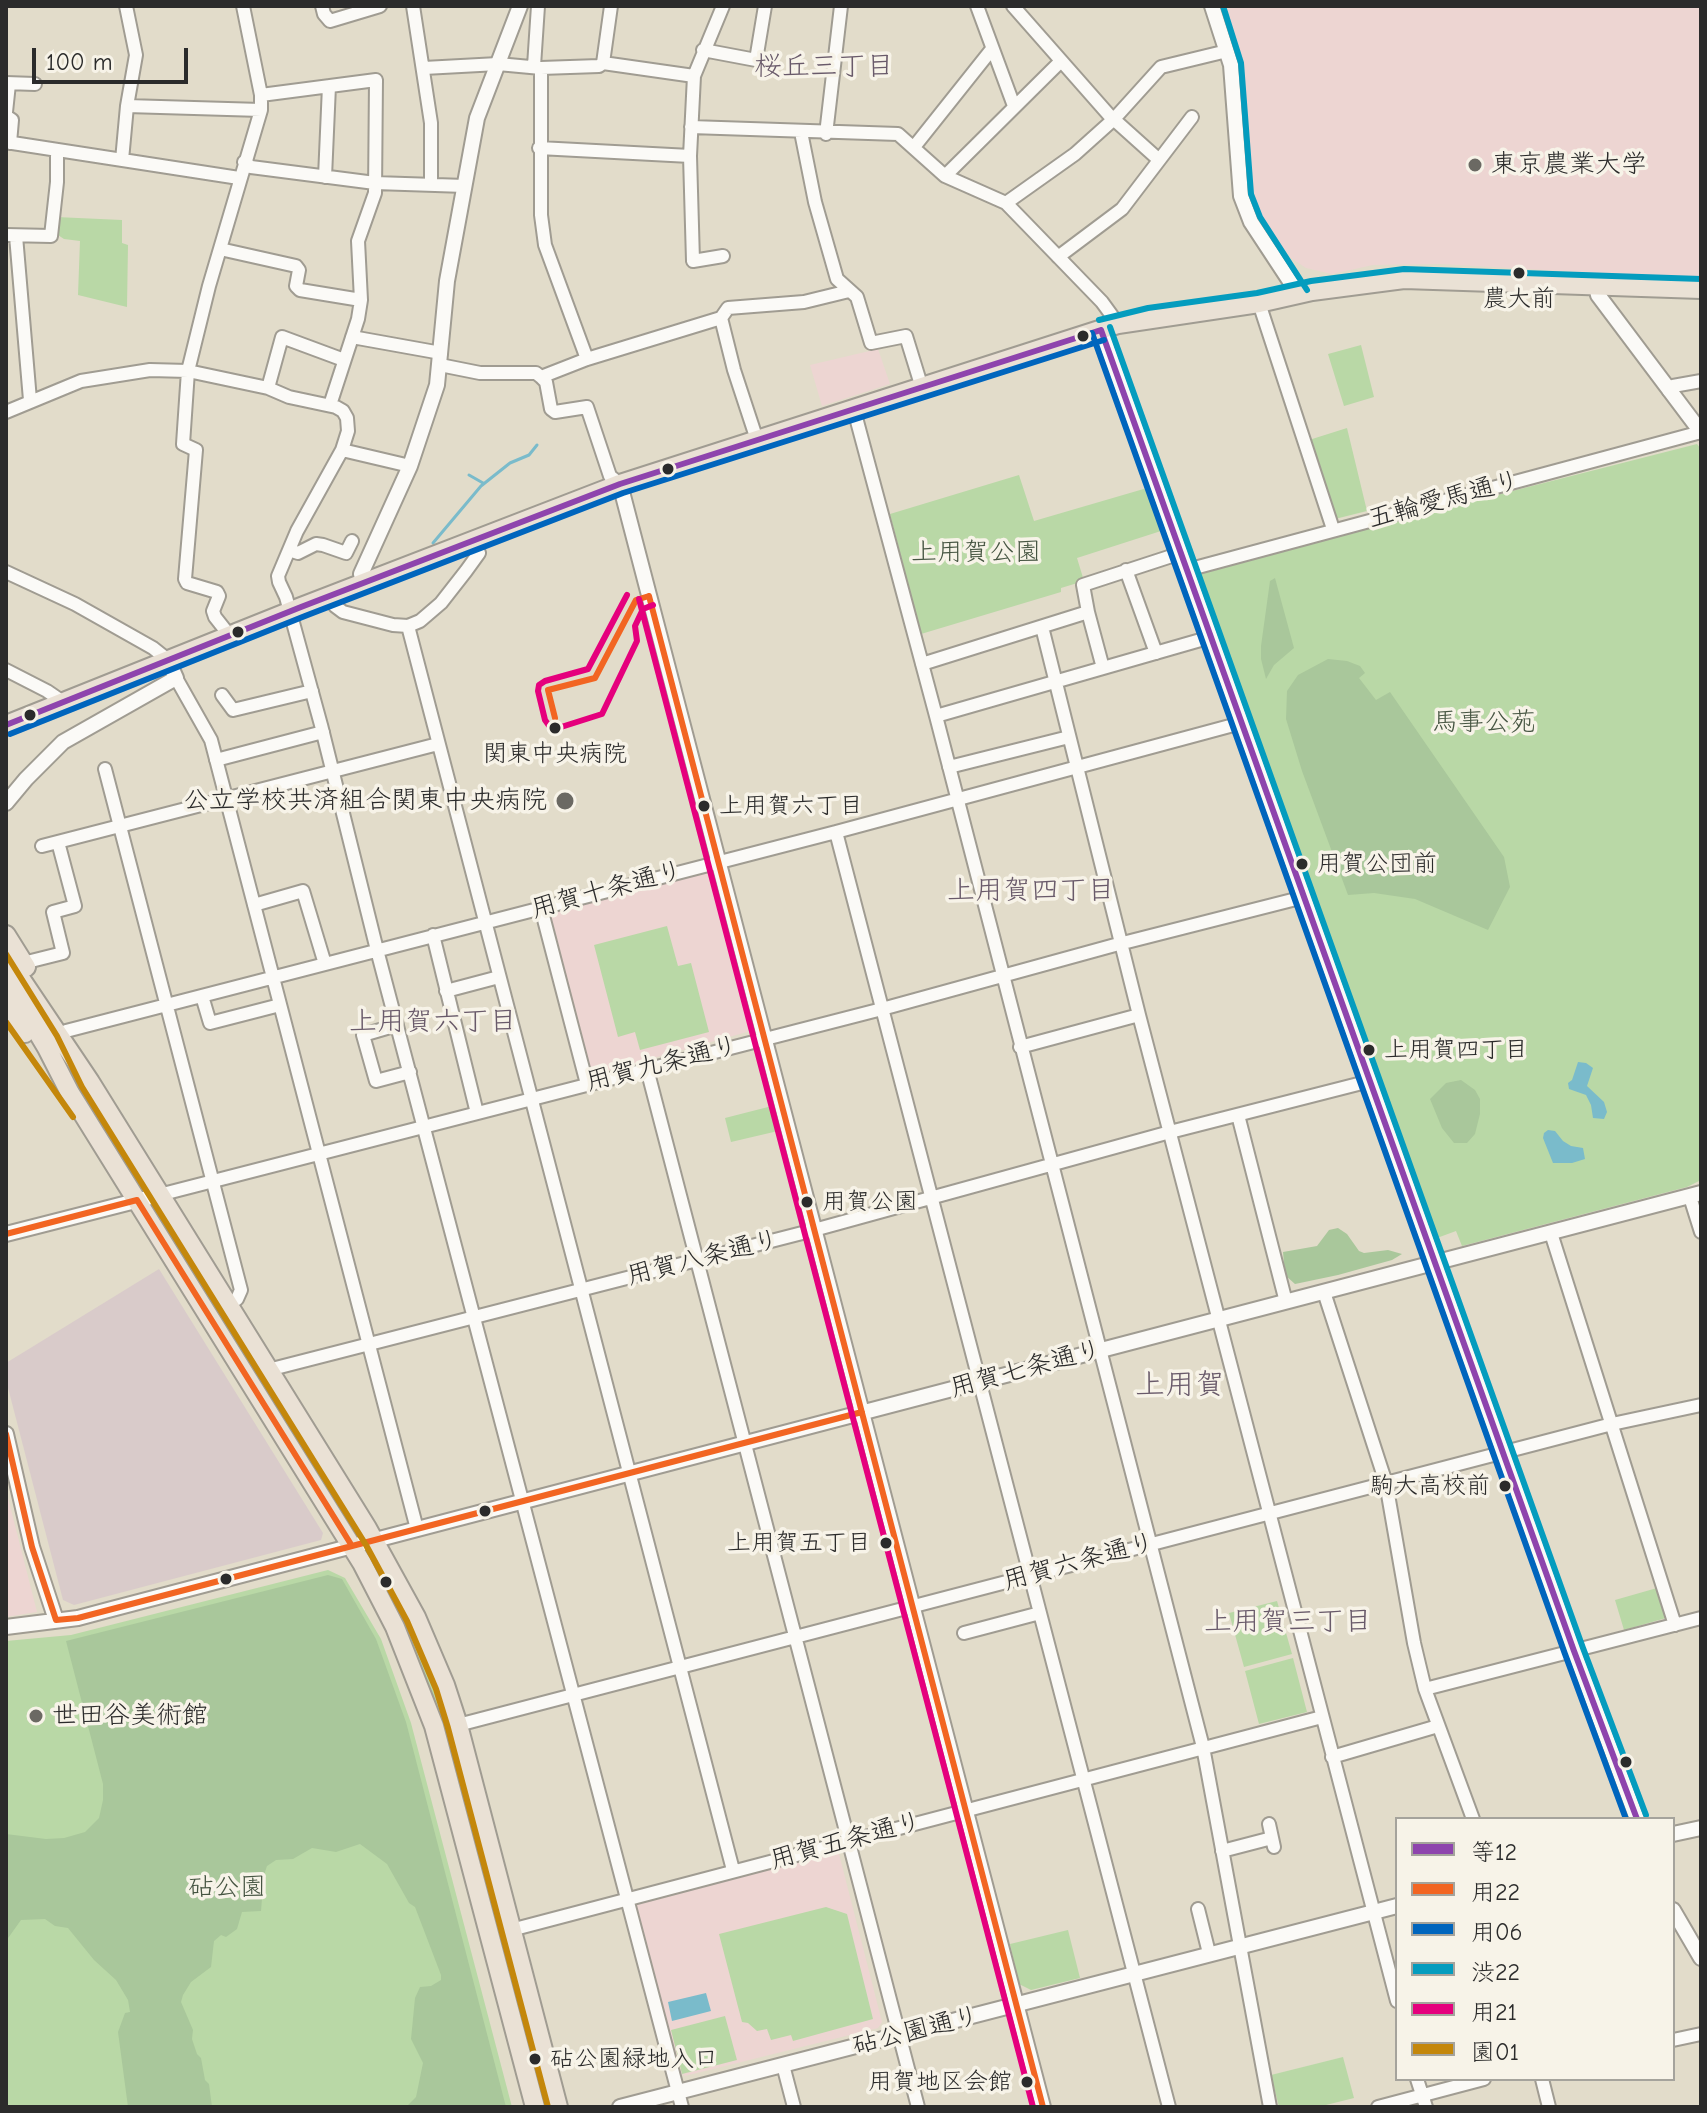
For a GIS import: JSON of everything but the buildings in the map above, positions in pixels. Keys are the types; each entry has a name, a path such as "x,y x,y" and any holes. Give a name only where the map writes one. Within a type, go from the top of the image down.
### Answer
{"main road":[{"path":"6,725 620,484 1110,327 1404,279 1701,289"},
{"path":"6,935 15,960 375,1540 429,1645 458,1725 558,2107"},
{"path":"15,960 66,1031 90,1082"},
{"path":"6,979 70,1093"},
{"path":"6,1005 70,1093 137,1200 352,1546 395,1627 428,1706 535,2107"}],"street":[{"path":"122,160 136,55 126,7 142,6"},
{"path":"230,636 213,611 219,596 217,592 187,583 185,579 196,450 183,444 188,371 239,178 261,110 261,95 243,6"},
{"path":"322,6 330,21 380,6"},
{"path":"413,6 431,123 431,183"},
{"path":"364,584 361,574 410,466 437,385 447,281 477,118 520,6"},
{"path":"538,6 539,148 545,245 587,359"},
{"path":"603,63 611,6"},
{"path":"723,6 694,76 690,156 693,261 723,256"},
{"path":"703,50 756,60 765,6"},
{"path":"826,134 841,6"},
{"path":"977,6 1014,106"},
{"path":"1013,6 1114,119 1158,159"},
{"path":"1212,6 1227,51 1233,82 1241,196 1251,222 1299,295"},
{"path":"914,147 992,49"},
{"path":"1006,203 1075,154 1114,119 1161,67 1227,51"},
{"path":"945,176 1061,61"},
{"path":"424,68 498,64 599,66 603,63 694,76"},
{"path":"261,95 376,80 375,193 358,241 361,300 330,405"},
{"path":"35,84 8,83 6,114 12,120 8,142 239,178"},
{"path":"325,177 329,86"},
{"path":"127,106 261,110"},
{"path":"1058,257 1122,209 1192,117"},
{"path":"691,127 826,134 898,134 945,176 1006,203 1102,302 1181,553 1636,1817"},
{"path":"801,132 815,202 837,279 857,297 871,343 906,336 922,388"},
{"path":"539,148 690,156"},
{"path":"30,400 11,235 51,236 57,151"},
{"path":"244,162 251,167 375,183 465,186"},
{"path":"220,249 296,266 299,270 296,286 300,290 361,300"},
{"path":"1596,286 1595,291 1701,432"},
{"path":"541,377 587,359 721,318 728,308 804,302 849,291"},
{"path":"1259,303 1333,529"},
{"path":"721,318 722,331 757,440"},
{"path":"268,388 282,337 344,360"},
{"path":"352,337 440,359 480,373 536,373 546,382 551,409 555,412 587,407 610,476 620,484 1043,2107"},
{"path":"6,412 81,381 150,370 188,371 330,405 343,411 349,423 342,450 319,488 278,576 323,732 377,950 682,2107"},
{"path":"1669,391 1673,386 1701,381"},
{"path":"854,410 1203,1747 1270,2107"},
{"name":"五輪愛馬通り","path":"1187,570 1701,432"},
{"path":"342,450 410,466"},
{"path":"289,550 298,553 316,544 346,553 352,541"},
{"path":"330,596 335,606 343,612 408,626 420,621 441,603 466,571 479,553 474,541"},
{"path":"1103,668 1083,585 1181,553"},
{"path":"1126,570 1156,653"},
{"path":"6,572 75,604 153,648 168,660 211,740 417,1529"},
{"path":"922,664 1088,612"},
{"path":"408,626 733,1870"},
{"path":"1042,627 1139,1015 1332,1757 1395,1986"},
{"path":"936,716 1211,637"},
{"path":"6,670 63,702"},
{"path":"6,803 63,742 176,678"},
{"path":"222,695 233,710 312,691"},
{"name":"用賀十条通り","path":"66,1031 836,832 956,797 1241,723"},
{"path":"216,760 323,732"},
{"path":"949,767 1069,737"},
{"path":"42,846 438,744"},
{"path":"105,769 241,1290 237,1299 227,1305"},
{"path":"836,832 1169,2107"},
{"path":"15,960 63,953 53,912 75,906 58,842"},
{"path":"254,905 303,891 325,964"},
{"name":"用賀九条通り","path":"159,1195 1304,897"},
{"path":"541,908 587,1084"},
{"path":"433,935 477,1113"},
{"path":"446,991 499,977"},
{"path":"202,996 210,1023 280,1005"},
{"path":"1020,1047 1139,1015"},
{"path":"397,1025 363,1035 376,1081 410,1072"},
{"path":"647,1069 918,2107"},
{"name":"用賀八条通り","path":"268,1370 814,1230 931,1196 1370,1081"},
{"path":"1238,1115 1286,1302"},
{"path":"6,1234 159,1195"},
{"path":"1695,1195 1701,1232"},
{"name":"用賀七条通り","path":"6,1627 108,1610 1695,1195"},
{"path":"1551,1233 1675,1625"},
{"path":"1324,1292 1386,1483 1425,1689 1472,1817"},
{"name":"用賀六条通り","path":"458,1725 1612,1424 1701,1405"},
{"path":"6,1434 32,1547 56,1620"},
{"path":"964,1633 1040,1613"},
{"path":"1425,1689 1701,1618"},
{"name":"用賀五条通り","path":"511,1930 1322,1717"},
{"path":"1332,1757 1438,1726"},
{"path":"1222,1851 1273,1842 1269,1824"},
{"path":"1675,1834 1701,1828"},
{"name":"砧公園通り","path":"620,2107 1395,1907"},
{"path":"1198,1909 1209,1953"},
{"path":"1675,1913 1701,1958"},
{"path":"1675,2040 1701,2034"},
{"path":"783,2065 794,2107"},
{"path":"1418,2081 1424,2101"},
{"path":"1378,2107 1424,2101 1479,2081"},
{"path":"1542,2081 1549,2107"}],"shaded area":[{"name":"東京農業大学","path":"1222,6 1701,6 1701,279 1440,264 1373,265 1332,274 1306,268 1291,258 1277,241 1262,217 1251,189 1244,86 1238,48"},
{"path":"878,349 890,384 822,406 810,365"},
{"path":"711,870 750,1027 747,1032 592,1075 588,1073 550,911"},
{"path":"159,1269 323,1533 321,1540 74,1605 63,1600 6,1380 6,1363"},
{"path":"6,1490 37,1612 6,1617"},
{"path":"838,1850 882,2022 878,2028 685,2076 681,2073 632,1909 636,1905"}],"green space":[{"path":"56,217 122,220 122,243 128,245 127,307 78,295 80,241 64,239 55,233"},
{"path":"1361,345 1374,397 1344,406 1328,354"},
{"path":"1347,428 1367,511 1335,519 1309,440"},
{"name":"馬事公苑","path":"1697,444 1701,449 1701,1180 1687,1187 1462,1246 1456,1231 1437,1238 1199,577 1202,570"},
{"name":"上用賀公園","path":"1019,475 1034,521 1147,488 1161,531 1077,558 1084,581 1061,588 1061,592 921,634 890,514"},
{"path":"1275,578 1294,648 1274,665 1266,679 1261,646 1270,581"},
{"path":"1328,659 1360,666 1365,673 1359,678 1376,700 1390,692 1504,857 1510,887 1488,930 1415,899 1374,893 1348,895 1286,719 1287,691 1298,675"},
{"path":"667,926 678,966 691,963 709,1032 640,1050 635,1032 618,1037 594,945"},
{"path":"1461,1080 1475,1090 1480,1099 1480,1114 1475,1134 1467,1143 1454,1143 1442,1128 1430,1099 1446,1083"},
{"name":"用賀公園","path":"772,1106 778,1131 731,1142 725,1118"},
{"path":"153,1207 159,1208 304,1442 343,1514 341,1516"},
{"path":"1338,1228 1347,1234 1359,1251 1388,1250 1402,1254 1392,1260 1295,1284 1285,1275 1283,1252 1317,1246 1329,1230"},
{"path":"380,1565 428,1665 446,1717 548,2101 542,2103 444,1733 398,1605 378,1567"},
{"name":"砧公園","path":"328,1570 345,1578 381,1639 411,1723 512,2107 6,2107 6,1641 71,1635"},
{"path":"328,1575 342,1579 376,1639 406,1722 506,2107 406,2107 416,2097 423,2063 411,2039 415,1998 420,1987 431,1986 441,1980 441,1975 415,1907 409,1903 387,1864 360,1844 336,1852 312,1848 293,1859 276,1860 267,1866 261,1911 242,1912 237,1929 214,1941 211,1967 191,1982 183,1995 181,2002 193,2030 192,2039 201,2058 205,2080 209,2084 212,2107 128,2107 118,2032 125,2013 130,2012 128,2000 116,1980 94,1960 68,1928 55,1926 45,1919 21,1920 6,1941 6,1834 46,1839 85,1832 99,1818 103,1800 103,1784 66,1641"},
{"path":"1657,1588 1666,1618 1624,1630 1615,1600"},
{"path":"1277,1601 1292,1654 1244,1667 1229,1613"},
{"path":"1293,1658 1307,1712 1259,1724 1245,1671"},
{"path":"826,1907 847,1914 873,2019 793,2041 791,2035 771,2040 767,2029 757,2031 742,2022 719,1934"},
{"path":"1068,1930 1080,1978 1031,1990 1019,1984 1010,1944"},
{"path":"725,2016 737,2060 682,2074 671,2030"},
{"path":"1343,2057 1354,2098 1318,2107 1279,2107 1271,2075"}],"water":[{"path":"1578,1062 1593,1068 1587,1086 1604,1102 1607,1112 1604,1119 1593,1118 1586,1095 1569,1089 1568,1083"},
{"path":"1548,1130 1555,1131 1571,1146 1583,1148 1585,1159 1553,1163 1543,1138"},
{"path":"706,1993 711,2011 672,2021 668,2002"}],"waterway":[{"path":"433,543 481,486 510,463 529,455 537,445"},
{"path":"469,475 483,483"}],"transit line":[{"name":"渋22","path":"1223,6 1241,63 1251,194 1260,217 1307,290"},
{"name":"渋22","path":"1099,320 1148,308 1404,269 1701,279"},
{"name":"渋22","path":"1110,327 1583,1648 1646,1815"},
{"name":"等12","path":"1101,330 1636,1817"},
{"name":"等12","path":"6,725 620,484 1101,330"},
{"name":"用06","path":"1092,333 1625,1817"},
{"name":"用06","path":"10,734 623,493 1104,340"},
{"name":"用21","path":"627,595 588,669 539,685 545,720 550,727 558,728 602,714 637,641 635,626 643,609 653,605"},
{"name":"用22","path":"649,596 1043,2107"},
{"name":"用22","path":"555,718 548,690 595,678 636,600 649,596"},
{"name":"用21","path":"639,599 1033,2107"},
{"name":"園01","path":"6,954 57,1036 82,1087 366,1545 407,1621 436,1689 448,1728 548,2107"},
{"name":"園01","path":"6,1022 73,1117"},
{"name":"用22","path":"6,1234 137,1200 352,1546"},
{"name":"用22","path":"6,1434 32,1547 56,1620 78,1618 862,1412"}],"place":[{"name":"東京農業大学","path":"1475,165"},
{"name":"農大前","path":"1519,273"},
{"name":"関東中央病院","path":"555,728"},
{"name":"公立学校共済組合関東中央病院","path":"565,801"},
{"name":"上用賀六丁目","path":"704,806"},
{"name":"用賀公団前","path":"1302,864"},
{"name":"上用賀四丁目","path":"1369,1050"},
{"name":"用賀公園","path":"807,1202"},
{"name":"駒大高校前","path":"1505,1486"},
{"name":"上用賀五丁目","path":"886,1543"},
{"name":"世田谷美術館","path":"36,1716"},
{"name":"砧公園緑地入口","path":"535,2059"},
{"name":"用賀地区会館","path":"1027,2082"}],"district":[{"name":"桜丘三丁目","path":"824,67"},
{"name":"上用賀四丁目","path":"1031,891"},
{"name":"上用賀六丁目","path":"433,1022"},
{"name":"上用賀","path":"1180,1386"},
{"name":"上用賀三丁目","path":"1288,1622"}]}
